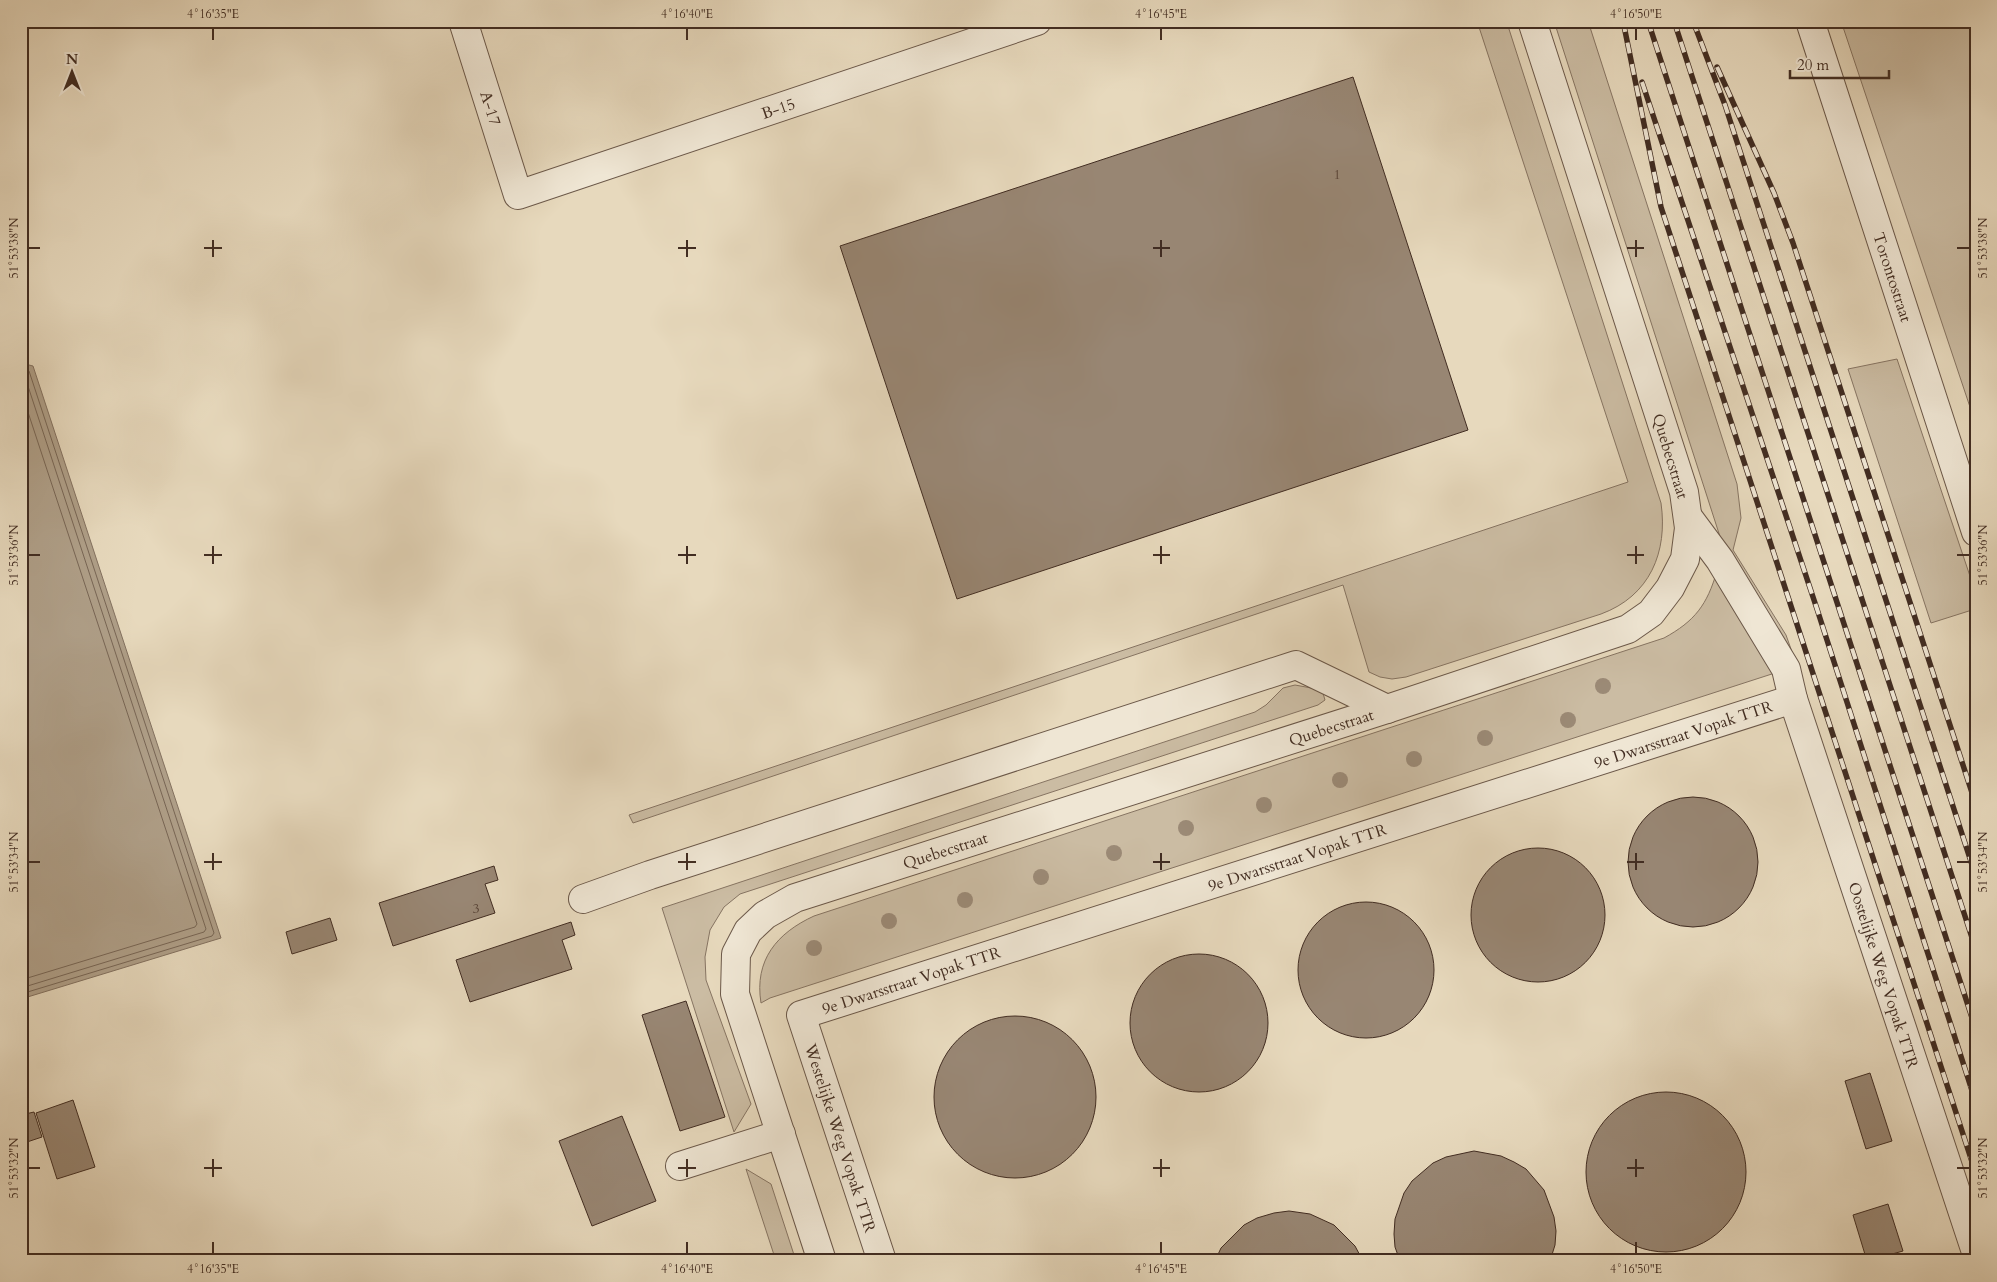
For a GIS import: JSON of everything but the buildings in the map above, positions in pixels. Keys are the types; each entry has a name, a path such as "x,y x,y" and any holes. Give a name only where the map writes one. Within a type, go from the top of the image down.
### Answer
{"street":[{"name":"A-17","path":"464,21 518,195"},
{"name":"B-15","path":"518,195 1037,21"},
{"name":"Quebecstraat","path":"822,1261 735,994 736,954 748,931 765,915 795,898 1387,709 1628,628 1651,613 1670,588 1685,559 1689,528 1684,492 1532,21"},
{"name":"Torontostraat","path":"1810,21 1976,532"},
{"name":"Oostelijke Weg Vopak TTR","path":"1688,516 1720,560 1786,669 1793,699 1976,1252"},
{"path":"583,899 660,872 1296,665 1387,709"},
{"name":"9e Dwarsstraat Vopak TTR","path":"800,1015 1793,699"},
{"name":"Westelijke Weg Vopak TTR","path":"800,1015 882,1261"},
{"path":"680,1166 781,1134"}],"shaded area":[{"path":"1477,21 1505,21 1508,26 1661,503 1662,521 1658,555 1652,570 1632,596 1618,606 1601,614 1406,677 1392,679 1380,677 1369,672 1343,585 633,823 629,815 1628,482"},
{"path":"1554,21 1588,21 1737,484 1741,518 1733,550 1786,635 1797,666 1723,546"},
{"path":"1841,21 1976,21 1976,425"},
{"path":"1897,359 1976,594 1976,620 1972,610 1931,623 1848,369"},
{"path":"1717,571 1778,672 770,998 761,1003 761,974 771,950 789,931 814,916 1664,638 1684,625 1698,611 1709,593"},
{"path":"1295,685 1322,690 1325,700 1318,705 740,894 724,907 710,930 705,957 706,980 751,1104 734,1132 662,908 1255,712 1266,705 1283,688"},
{"path":"746,1169 771,1184 796,1261 776,1261"}],"water":[{"path":"21,363 33,366 221,938 21,999"}],"railway":[{"path":"1623,21 1661,207 1976,1174"},
{"path":"1648,21 1976,1030"},
{"path":"1674,21 1976,950"},
{"path":"1693,21 1725,105 1976,877"},
{"path":"1717,67 1774,193 1793,243 1976,805"},
{"path":"1642,82 1817,609 1976,1103"}]}
